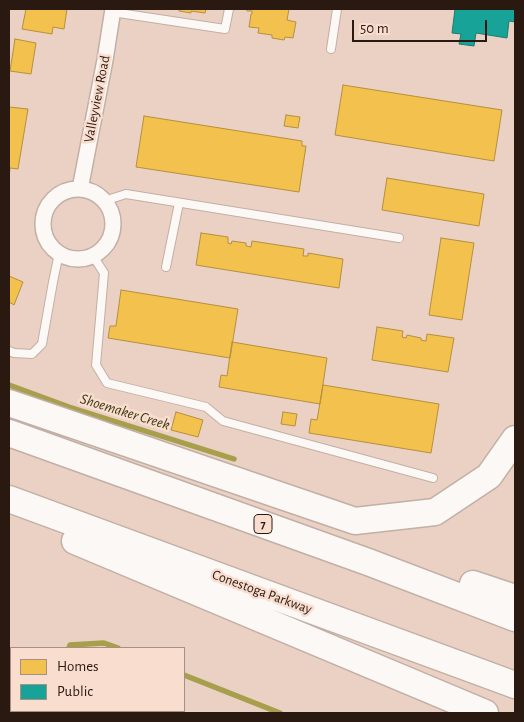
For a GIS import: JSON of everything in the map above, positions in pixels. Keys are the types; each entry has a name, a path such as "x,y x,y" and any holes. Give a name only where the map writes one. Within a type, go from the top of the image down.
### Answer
{"highway":[{"path":"9,403 355,521 435,512 489,476 515,439"},
{"name":"7","path":"9,433 368,562 515,618"},
{"path":"17,502 74,541 485,713"},
{"name":"Conestoga Parkway","path":"17,502 515,685"},
{"path":"368,562 426,569 515,598"}],"street":[{"name":"Valleyview Road","path":"80,189 105,60 112,11"},
{"path":"80,189 97,195 104,201 110,210 113,220 109,241 102,249 93,256 82,259 70,258 59,253 51,246 45,235 43,224 45,213 50,203 59,195 69,190 80,189"}],"lane":[{"path":"112,11 225,29 229,9"},
{"path":"331,49 337,9"},
{"path":"104,201 126,194 400,238"},
{"path":"166,267 179,202"},
{"path":"9,351 14,354 32,354 42,344 52,282 59,253"},
{"path":"93,256 104,273 96,365 107,383 206,407 223,421 433,478"}],"building: Homes":[{"path":"26,9 67,9 64,29 53,27 52,34 22,29"},
{"path":"179,9 206,9 205,13 191,11 191,13 179,11"},
{"path":"247,9 289,9 287,20 296,22 293,38 285,37 284,40 272,38 272,35 258,33 259,28 249,27 252,11 247,11"},
{"path":"15,39 36,43 31,74 10,71"},
{"path":"343,85 502,110 494,161 335,135"},
{"path":"9,107 28,109 18,169 10,168 9,178"},
{"path":"286,115 300,117 298,128 284,126"},
{"path":"144,116 302,141 302,146 306,146 299,192 136,167"},
{"path":"387,178 484,194 479,226 382,210"},
{"path":"201,233 228,237 228,243 231,244 232,241 246,243 246,246 251,247 252,241 304,249 303,256 308,256 308,253 343,259 339,288 196,265"},
{"path":"441,238 474,243 462,320 429,315"},
{"path":"9,276 23,282 14,305 9,302"},
{"path":"121,290 238,309 230,358 108,338 110,326 116,326"},
{"path":"377,327 403,331 402,337 406,338 407,335 426,341 427,334 454,338 448,372 372,360"},
{"path":"232,342 327,358 320,404 219,387 221,375 227,376"},
{"path":"323,385 439,404 431,453 309,433 311,419 317,420"},
{"path":"176,412 203,420 198,437 171,430"},
{"path":"283,412 297,414 295,426 281,424"},
{"path":"9,693 10,712 30,712 29,713 9,713"}],"building: Public":[{"path":"455,9 515,9 515,22 509,21 507,38 476,33 474,46 459,44 461,34 452,33"}],"waterway":[{"name":"Shoemaker Creek","path":"9,385 69,407 234,459"},
{"path":"69,647 70,645 104,643 115,647"},
{"path":"185,675 280,713"}]}
